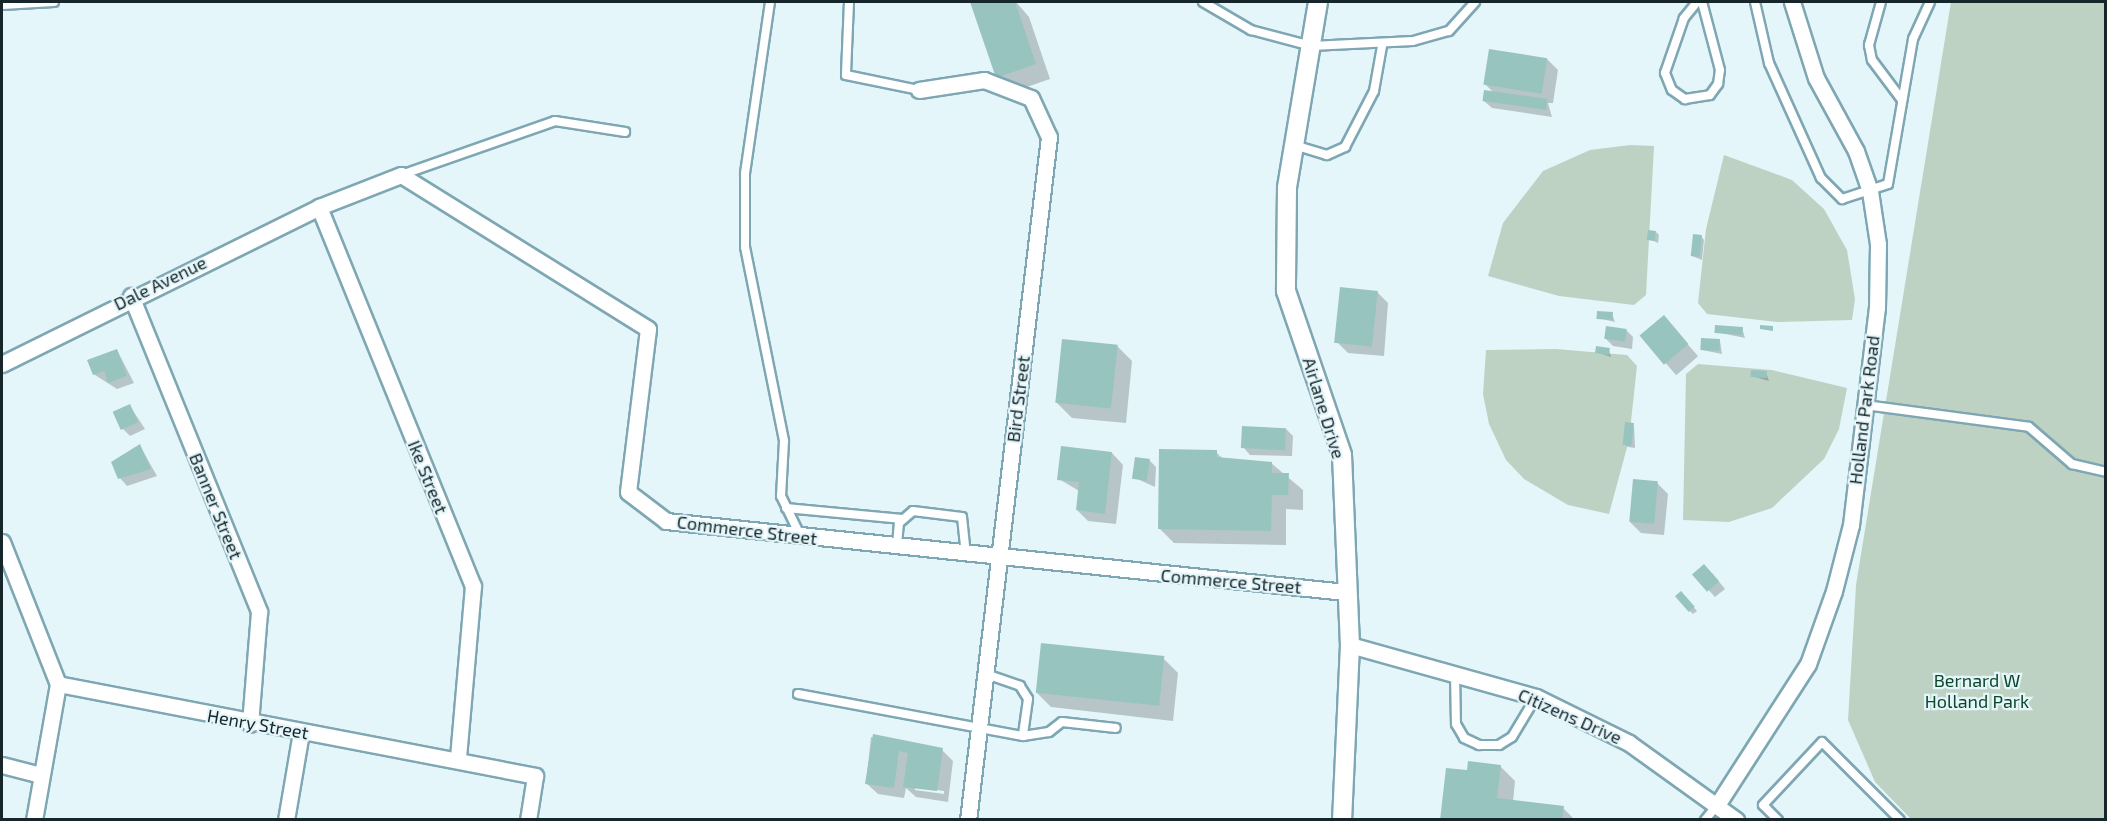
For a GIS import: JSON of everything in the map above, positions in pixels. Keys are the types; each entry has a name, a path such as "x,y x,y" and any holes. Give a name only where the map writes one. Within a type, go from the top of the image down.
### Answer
{"street":[{"name":"Airlane Drive","path":"1318,2 1287,188 1286,291 1342,455 1345,592 1350,645 1342,819"},
{"name":"Holland Park Road","path":"1719,802 1808,664 1851,525 1877,308 1878,244 1870,190 1856,151 1816,78 1792,2"},
{"name":"Bird Street","path":"919,90 984,80 1031,98 1049,137 968,819"},
{"name":"Commerce Street","path":"401,175 648,329 628,492 666,520 999,559 1345,592"},
{"path":"319,207 401,175"},
{"name":"Dale Avenue","path":"2,364 131,296 319,207"},
{"name":"Ike Street","path":"319,207 473,586 458,759"},
{"name":"Banner Street","path":"131,296 258,612 250,724"},
{"path":"2,542 58,684 34,819"},
{"name":"Citizens Drive","path":"1350,645 1455,671 1536,698 1629,743 1719,802 1736,819"},
{"name":"Henry Street","path":"58,684 250,724 458,759 535,776 528,819"},
{"path":"286,819 301,732"},
{"path":"2,765 41,776"}],"lane":[{"path":"2,5 54,2"},
{"path":"770,2 745,174 745,247 784,441 781,496 801,536"},
{"path":"849,2 846,75 919,90"},
{"path":"1203,2 1251,30 1311,46 1382,46 1449,31 1475,2"},
{"path":"1700,2 1720,70 1718,84 1710,95 1685,99 1672,90 1665,73 1684,18 1700,2"},
{"path":"1755,2 1769,63 1821,178 1842,199 1888,184 1894,171 1902,100 1914,39 1930,2"},
{"path":"1881,2 1869,45 1872,60 1902,100"},
{"path":"1294,145 1327,155 1345,147 1374,92 1382,46"},
{"path":"401,175 555,121 626,132"},
{"path":"1865,405 2029,427 2072,464 2106,472"},
{"path":"786,508 902,519 913,511 962,517 966,555"},
{"path":"896,547 902,519"},
{"path":"1455,671 1456,724 1464,738 1479,745 1499,745 1512,737 1536,698"},
{"path":"986,674 1020,686 1028,699 1023,736"},
{"path":"798,694 898,716 958,721 979,731 1023,736 1049,732 1062,722 1116,729"},
{"path":"1778,819 1763,805 1822,742 1900,819"},
{"path":"1705,819 1719,802"}],"green space":[{"name":"Bernard W Holland Park","path":"1951,2 2105,2 2105,819 1911,819 1875,782 1848,720 1856,585"},
{"path":"1630,145 1654,146 1646,295 1634,305 1559,296 1488,276 1503,223 1543,171 1590,150"},
{"path":"1724,155 1792,180 1824,209 1847,250 1855,299 1852,320 1777,322 1707,314 1698,303 1706,229"},
{"path":"1556,349 1627,355 1637,366 1629,440 1609,514 1568,505 1524,479 1506,460 1489,424 1483,394 1486,350"},
{"path":"1698,364 1772,370 1847,388 1839,429 1824,459 1772,508 1729,522 1683,520 1686,374"}],"building":[{"path":"970,2 1015,2 1036,64 996,78"},
{"path":"1489,49 1547,58 1542,94 1483,85"},
{"path":"1484,90 1547,99 1546,110 1482,101"},
{"path":"1648,230 1656,231 1655,241 1647,240"},
{"path":"1693,234 1702,235 1700,257 1691,256"},
{"path":"1340,287 1378,291 1372,347 1334,343"},
{"path":"1597,311 1613,312 1612,320 1596,319"},
{"path":"1664,315 1688,344 1664,365 1639,336"},
{"path":"1715,325 1743,327 1742,335 1714,333"},
{"path":"1760,325 1773,326 1773,331 1760,329"},
{"path":"1606,326 1627,329 1625,342 1604,339"},
{"path":"1701,338 1720,339 1719,351 1700,350"},
{"path":"1062,339 1118,345 1111,409 1055,403"},
{"path":"1596,346 1610,348 1609,355 1595,353"},
{"path":"117,349 127,376 108,383 104,371 93,375 87,360"},
{"path":"1751,370 1767,371 1766,378 1751,377"},
{"path":"130,404 138,422 121,430 113,412"},
{"path":"1625,422 1634,423 1632,446 1623,445"},
{"path":"1242,426 1286,428 1285,450 1241,448"},
{"path":"140,444 151,469 118,479 111,462"},
{"path":"1061,446 1112,452 1105,514 1076,510 1079,482 1057,480"},
{"path":"1159,449 1217,450 1217,457 1272,462 1272,473 1289,473 1288,495 1272,495 1271,531 1158,529"},
{"path":"1135,457 1150,459 1147,481 1132,479"},
{"path":"1633,479 1658,481 1654,524 1629,522"},
{"path":"1704,564 1719,581 1707,592 1692,574"},
{"path":"1681,591 1695,607 1689,612 1675,596"},
{"path":"1041,643 1164,656 1159,706 1036,693"},
{"path":"873,734 943,748 937,791 903,787 908,753 899,751 894,788 865,784"},
{"path":"1468,761 1501,765 1497,798 1564,806 1562,820 1440,820 1446,768 1467,770"}]}
